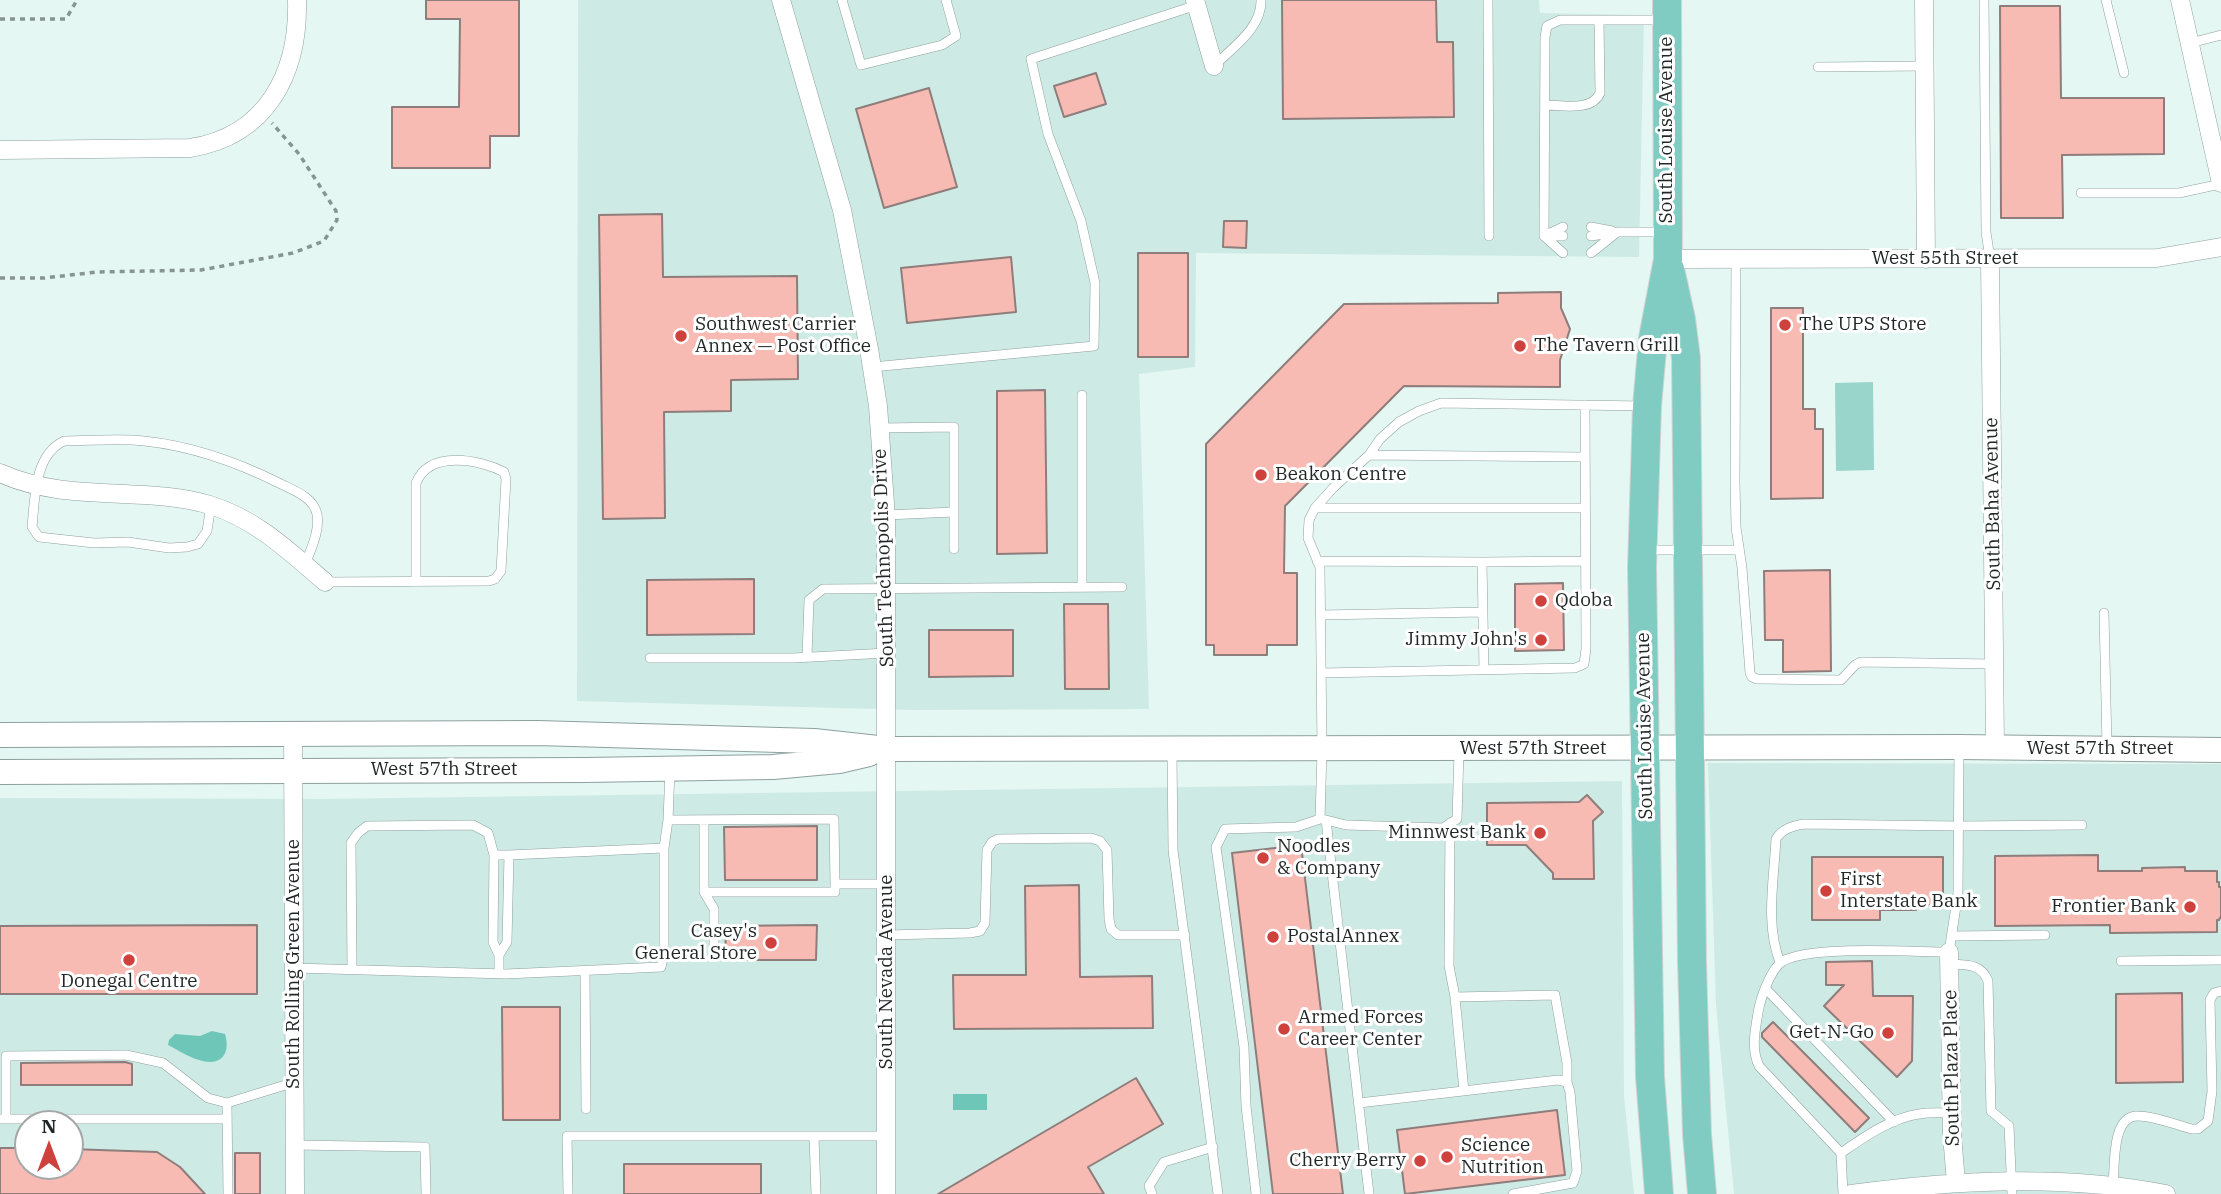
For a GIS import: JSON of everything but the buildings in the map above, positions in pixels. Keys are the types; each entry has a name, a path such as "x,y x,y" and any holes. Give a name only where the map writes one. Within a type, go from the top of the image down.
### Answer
{"main road":[{"name":"South Louise Avenue","path":"1659,1194 1650,1077 1643,550 1647,406 1655,325 1668,245 1667,10"},
{"name":"South Louise Avenue","path":"1668,245 1686,358 1696,1134 1702,1194"},
{"name":"West 57th Street","path":"0,735 537,733 814,741 887,750 1959,747 2221,750"},
{"name":"West 57th Street","path":"0,772 773,767 839,761 887,750"}],"street":[{"path":"0,150 190,148 208,145 240,131 277,91 291,60 295,46 297,0"},
{"name":"South Technopolis Drive","path":"781,0 842,210 872,367 880,428 886,514 887,750"},
{"path":"1924,0 1926,258"},
{"path":"2180,0 2221,184"},
{"path":"1196,3 1214,65"},
{"name":"West 55th Street","path":"1668,245 1736,259 2157,258 2221,247"},
{"name":"South Baha Avenue","path":"1990,259 1995,748"},
{"path":"0,473 36,486 73,492 171,497 211,506 249,522 284,546 325,582"},
{"name":"South Rolling Green Avenue","path":"293,733 295,1194"},
{"name":"South Nevada Avenue","path":"886,1194 887,750"},
{"name":"South Plaza Place","path":"1950,951 1956,1183"},
{"path":"1852,1194 1956,1183 2012,1188 2067,1182 2166,1194"}],"lane":[{"path":"842,0 862,65 943,45 956,36 946,0"},
{"path":"1214,65 1257,21 1261,0"},
{"path":"1488,0 1489,236"},
{"path":"1984,0 1986,232 1990,259"},
{"path":"2106,0 2123,73"},
{"path":"872,367 1094,346 1095,283 1081,221 1048,134 1031,59 1196,3"},
{"path":"1544,236 1547,26 1560,20 1599,20 1667,10"},
{"path":"1545,105 1590,105 1597,100 1600,93 1599,20"},
{"path":"2190,43 2221,35"},
{"path":"1818,67 1924,66"},
{"path":"2081,193 2179,193 2221,184"},
{"path":"1618,232 1591,240 1618,232 1668,245"},
{"path":"1544,236 1563,240 1544,236"},
{"path":"1736,259 1735,482 1747,658 1752,677 1841,680 1861,662 1994,664"},
{"path":"1082,395 1082,587"},
{"path":"1369,1194 1323,819 1320,567 1308,538 1309,520 1315,508 1333,488 1399,422 1441,403 1647,406"},
{"path":"1321,673 1575,668 1584,664 1585,405"},
{"path":"880,428 954,427 954,549"},
{"path":"211,506 207,531 198,544 187,547 53,539 39,537 32,527 36,486 46,456 55,446 64,441 143,441 192,449 241,464 304,496 317,514 316,536 305,565"},
{"path":"1368,455 1584,457"},
{"path":"325,582 416,582 489,582 501,571 506,479 504,472 492,466 466,460 451,460 432,465 419,475 416,483 416,582"},
{"path":"1315,508 1584,508"},
{"path":"886,514 954,512"},
{"path":"1643,550 1739,550"},
{"path":"1317,561 1585,561"},
{"path":"1482,562 1485,670"},
{"path":"807,657 809,600 824,589 1122,587"},
{"path":"1320,615 1483,612"},
{"path":"2104,613 2107,749"},
{"path":"650,658 807,657 887,653"},
{"path":"1950,951 1958,893 1959,747"},
{"path":"1256,1194 1246,1106 1244,1047 1216,847 1225,829 1296,827 1323,819 1346,825 1443,828 1457,818 1459,749"},
{"path":"1172,750 1173,850 1218,1194"},
{"path":"294,968 499,974 662,967 664,848 670,768"},
{"path":"668,820 737,824 834,819 835,892 704,892"},
{"path":"704,821 704,892 714,909 714,951"},
{"path":"1450,823 1449,966 1455,997 1464,1091"},
{"path":"1780,962 1774,947 1772,929 1776,839 1780,832 1804,824 2082,825"},
{"path":"352,969 351,843 358,833 367,826 473,825 488,833 494,855 493,943 499,955 499,974"},
{"path":"887,935 980,931 985,923 987,850 992,842 998,839 1091,838 1100,841 1107,850 1111,929 1118,935 1185,935"},
{"path":"494,855 664,848"},
{"path":"499,955 507,943 509,855"},
{"path":"738,880 738,892"},
{"path":"768,880 768,892"},
{"path":"797,880 797,892"},
{"path":"835,884 887,884"},
{"path":"1843,1194 1840,1153 1759,1066 1755,1057 1761,996 1780,962 1802,954 1950,951 2045,935"},
{"path":"1950,951 1982,970 1988,981 1991,1111 2009,1126 2012,1188"},
{"path":"2121,961 2221,960"},
{"path":"585,971 586,1109"},
{"path":"1765,988 1894,1122"},
{"path":"2113,1186 2117,1136 2126,1119 2137,1116 2192,1129 2198,1129 2208,1121 2212,1091 2210,1000 2214,993 2221,991"},
{"path":"1455,997 1555,995 1567,1063 1577,1171 1573,1182 1513,1194"},
{"path":"227,1119 3,1119 6,1056 126,1055 163,1063 208,1098 227,1103 295,1082"},
{"path":"1359,1103 1558,1080 1567,1082"},
{"path":"227,1103 228,1194"},
{"path":"1840,1153 1894,1122 1919,1114 1953,1113"},
{"path":"568,1194 567,1136 886,1136"},
{"path":"814,1136 816,1194"},
{"path":"295,1145 425,1147 426,1194"},
{"path":"1152,1194 1149,1186 1164,1162 1213,1147"}],"path":[{"path":"0,19 66,19 76,1"},
{"path":"0,278 44,278 97,272 201,270 293,253 324,241 337,220 336,211 299,154 262,110"}],"shaded area":[{"path":"578,0 1539,0 1540,13 1644,15 1639,257 1196,253 1195,367 1139,374 1149,709 913,710 577,701"},
{"path":"1873,382 1874,470 1836,471 1835,383"},
{"path":"1708,763 2221,764 2221,1194 1734,1194 1716,1005"},
{"path":"1622,781 1624,1096 1634,1194 0,1194 0,798 324,799"},
{"path":"212,1031 225,1034 227,1041 225,1053 213,1062 199,1060 168,1045 175,1034 200,1036"},
{"path":"953,1094 987,1094 987,1110 953,1110"}],"place":[{"name":"The UPS Store","path":"1785,325"},
{"name":"Southwest Carrier Annex — Post Office","path":"681,336"},
{"name":"The Tavern Grill","path":"1520,346"},
{"name":"Beakon Centre","path":"1261,475"},
{"name":"Qdoba","path":"1541,601"},
{"name":"Jimmy John's","path":"1541,640"},
{"name":"Minnwest Bank","path":"1540,833"},
{"name":"Noodles & Company","path":"1263,858"},
{"name":"First Interstate Bank","path":"1826,891"},
{"name":"Frontier Bank","path":"2190,907"},
{"name":"PostalAnnex","path":"1273,937"},
{"name":"Casey's General Store","path":"771,943"},
{"name":"Donegal Centre","path":"129,960"},
{"name":"Armed Forces Career Center","path":"1284,1029"},
{"name":"Get-N-Go","path":"1888,1033"},
{"name":"Science Nutrition","path":"1447,1157"},
{"name":"Cherry Berry","path":"1420,1161"}]}
